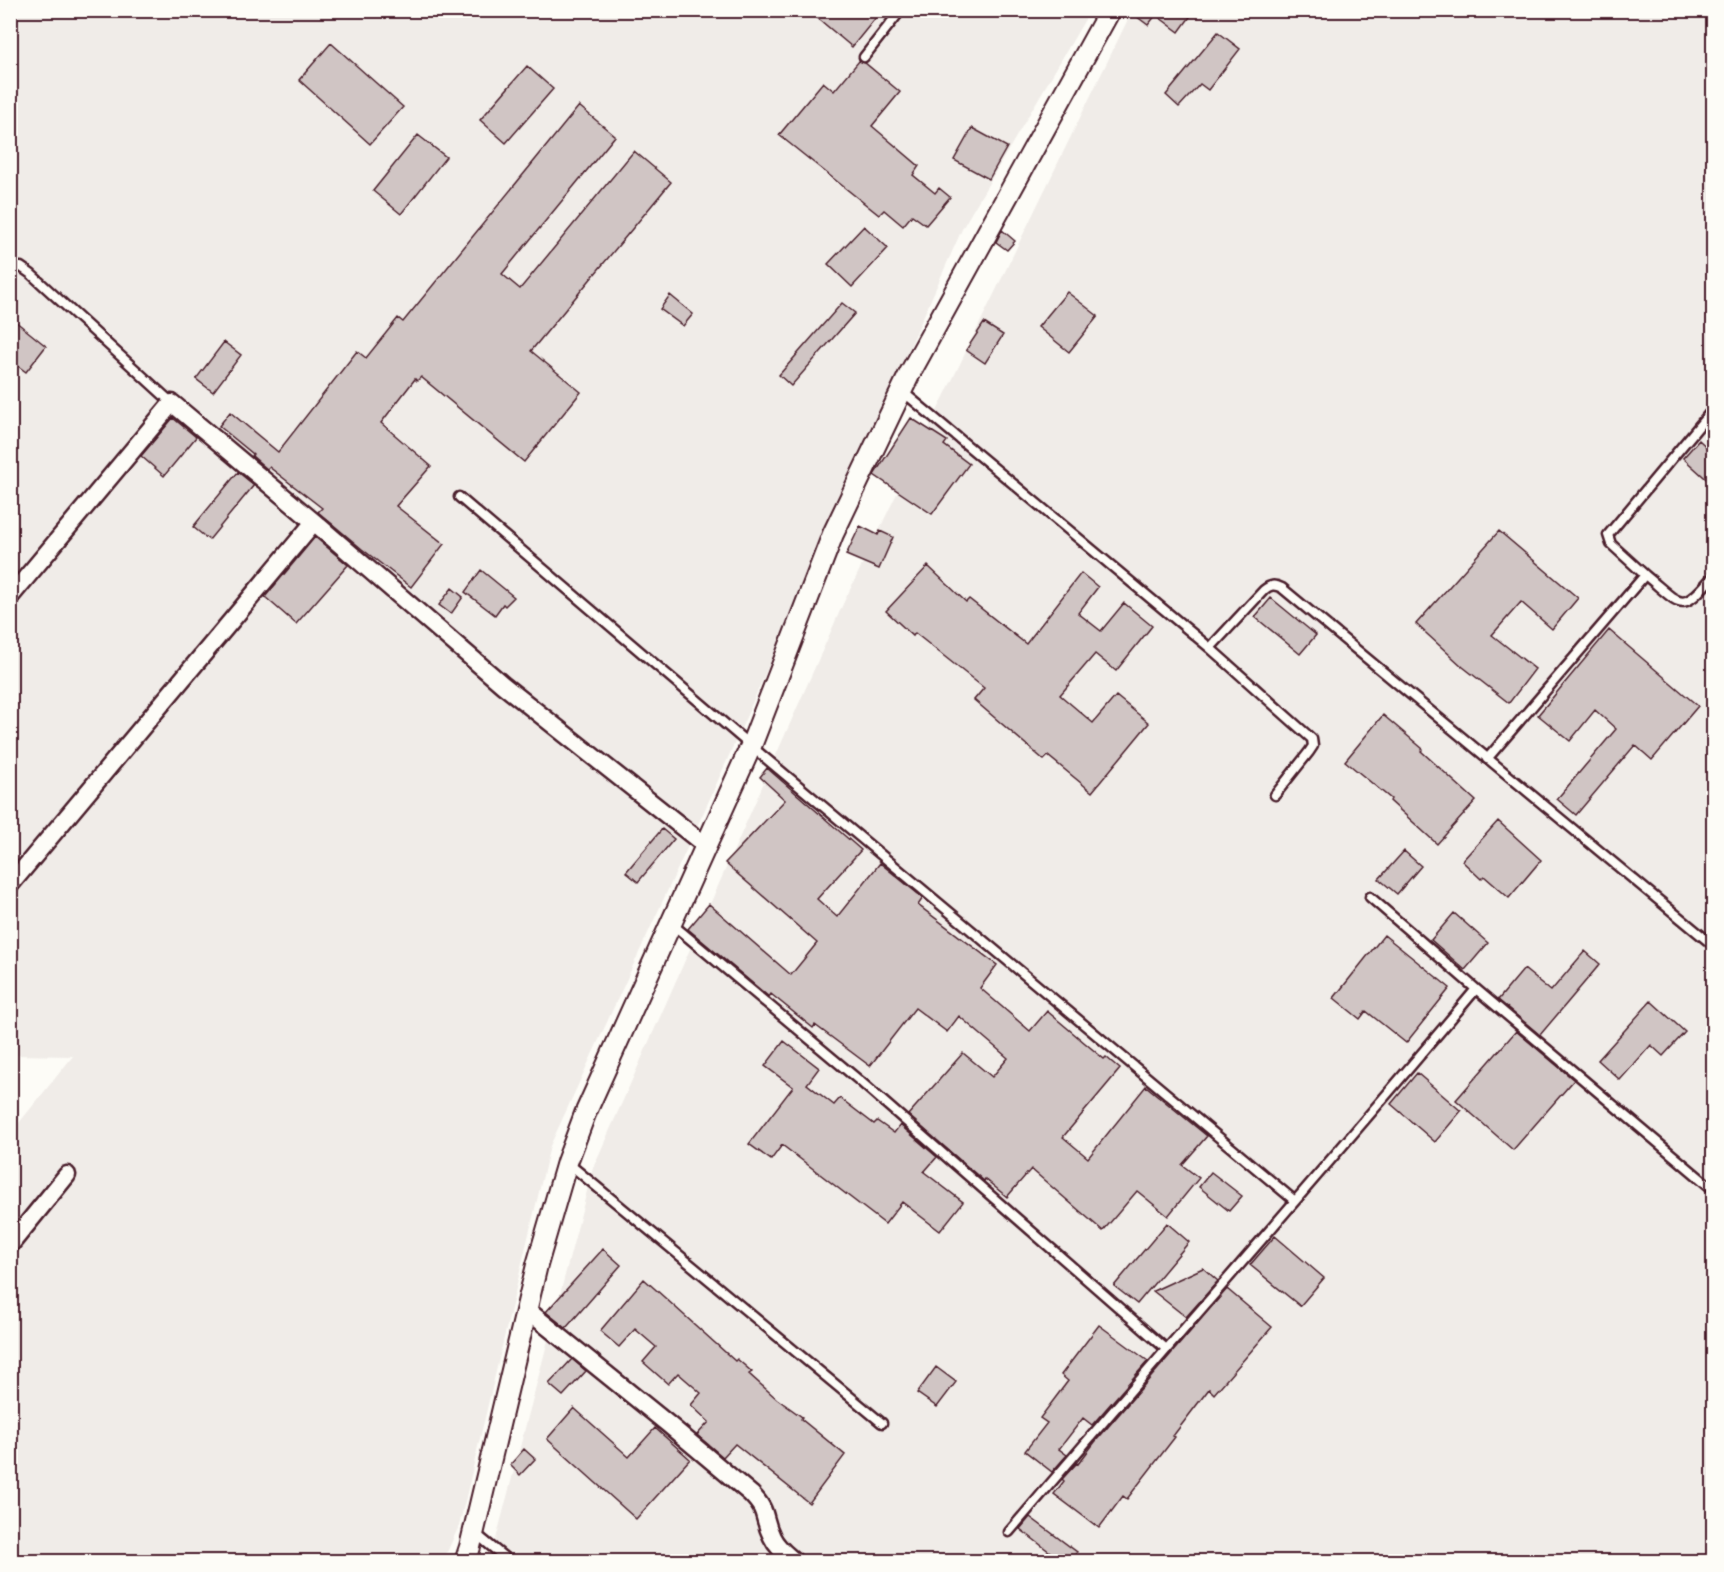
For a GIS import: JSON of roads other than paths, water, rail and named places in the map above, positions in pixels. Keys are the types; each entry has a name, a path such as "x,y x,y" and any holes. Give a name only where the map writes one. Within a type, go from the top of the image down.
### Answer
{"street":[{"path":"465,1562 526,1310 567,1162 585,1114 751,746 834,534 902,391 958,283 1110,10"},
{"path":"10,597 172,403 502,685 706,846"},
{"path":"10,885 314,522"},
{"path":"10,1245 67,1175"},
{"path":"526,1310 751,1494 763,1506 771,1536 778,1548 795,1562"}],"lane":[{"path":"864,57 901,10"},
{"path":"10,267 21,267 31,274 172,403"},
{"path":"902,391 1210,648 1312,739 1313,746 1310,752 1275,795"},
{"path":"1713,408 1608,535 1611,544 1645,576 1682,603 1695,596 1713,575"},
{"path":"459,497 751,746 1295,1201"},
{"path":"1487,759 1645,576"},
{"path":"1210,648 1263,591 1269,586 1282,588 1713,946"},
{"path":"1370,897 1713,1190"},
{"path":"671,923 861,1082 1165,1348"},
{"path":"1009,1532 1476,988"},
{"path":"567,1162 882,1423"},
{"path":"474,1532 510,1562"}]}
